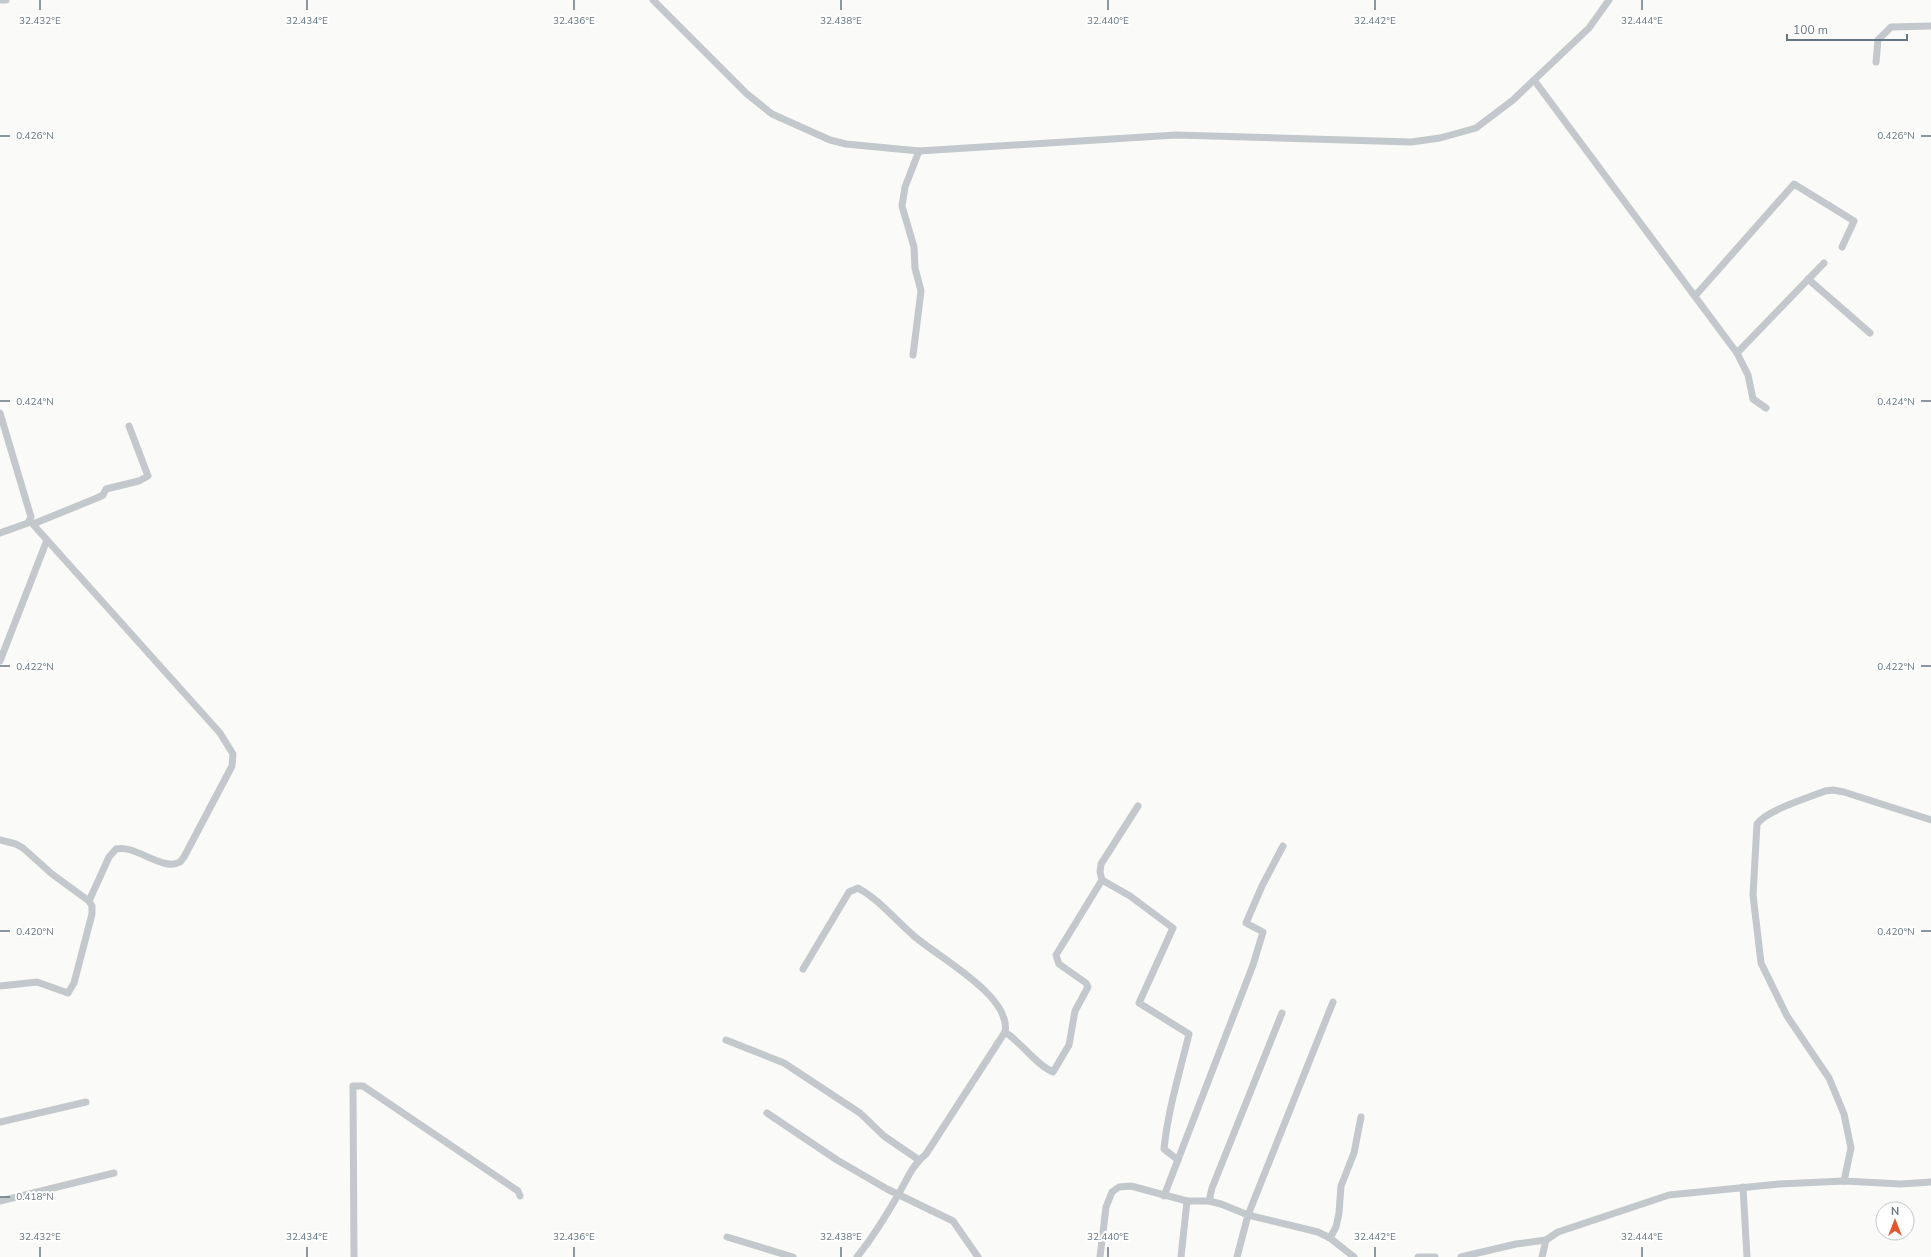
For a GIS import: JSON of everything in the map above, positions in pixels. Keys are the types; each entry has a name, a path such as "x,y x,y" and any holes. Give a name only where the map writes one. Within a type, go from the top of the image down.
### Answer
{"street":[{"path":"0,0 6,0"},
{"path":"653,0 747,94 772,114 830,140 864,146 920,152 1176,134 1411,142 1440,138 1476,128 1513,100 1588,28 1609,0"},
{"path":"1876,62 1878,40 1891,27 1931,26"},
{"path":"1534,80 1737,353 1748,375 1753,399 1766,408"},
{"path":"914,355 921,291 914,268 914,248 902,206 905,187 920,152"},
{"path":"1695,296 1794,184 1854,221 1842,248"},
{"path":"1737,353 1824,263"},
{"path":"1808,278 1870,333"},
{"path":"0,413 32,523 220,733 231,749 233,758 232,766 184,858 180,862 167,863 125,849 116,850 109,857 89,901 92,914 74,983 68,993 37,982 0,986"},
{"path":"0,533 32,523 97,498 103,494 106,489 139,481 148,476 130,426"},
{"path":"0,661 47,540"},
{"path":"1844,1181 1851,1148 1844,1114 1829,1078 1787,1016 1761,963 1753,895 1757,824 1761,819 1778,811 1825,791 1833,790 1844,792 1931,820"},
{"path":"1005,1032 1015,1038 1046,1069 1053,1072 1069,1046 1075,1011 1088,987 1086,983 1059,964 1056,955 1102,880 1100,872 1101,864 1138,806"},
{"path":"0,840 16,844 24,848 52,874 89,901"},
{"path":"1164,1196 1253,965 1263,932 1246,923 1262,886 1283,846"},
{"path":"1102,880 1130,896 1173,928 1139,1003 1189,1034 1182,1066 1171,1102 1164,1148 1178,1160"},
{"path":"803,969 849,892 858,888 880,904 914,936 963,971 994,1000 1002,1012 1006,1024 1005,1032 926,1154 919,1160 910,1172 873,1237 857,1257"},
{"path":"1237,1257 1248,1215 1333,1002"},
{"path":"1209,1201 1212,1188 1282,1013"},
{"path":"726,1040 784,1063 860,1113 884,1136 919,1160"},
{"path":"354,1257 353,1086 363,1086 518,1191 520,1196"},
{"path":"0,1122 86,1102"},
{"path":"767,1113 837,1160 887,1189 899,1193 953,1221 978,1257"},
{"path":"1330,1238 1336,1227 1339,1213 1341,1186 1354,1153 1361,1117"},
{"path":"0,1201 114,1173"},
{"path":"1461,1257 1516,1244 1546,1240 1558,1232 1669,1195 1743,1187 1844,1181 1901,1184 1931,1182"},
{"path":"1100,1257 1106,1207 1112,1192 1119,1187 1131,1186 1187,1201 1209,1201 1221,1204 1248,1215 1318,1232 1330,1238 1354,1257"},
{"path":"1743,1187 1746,1257"},
{"path":"1181,1257 1187,1201"},
{"path":"727,1237 793,1257"},
{"path":"1542,1257 1546,1240"},
{"path":"1418,1257 1435,1257"}]}
